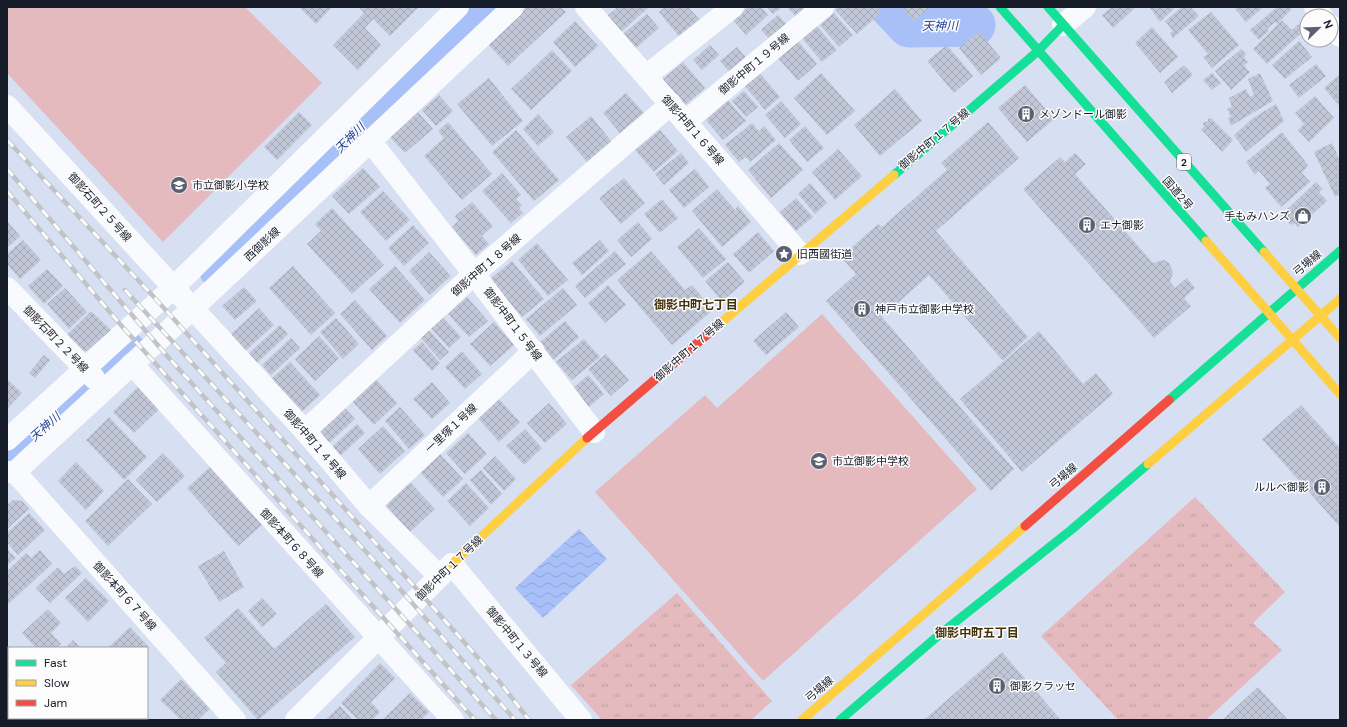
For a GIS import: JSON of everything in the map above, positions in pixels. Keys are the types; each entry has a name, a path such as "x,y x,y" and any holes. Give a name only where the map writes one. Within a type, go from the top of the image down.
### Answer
{"main road":[{"name":"国道2号","path":"1000,7 1340,394"},
{"name":"2","path":"1048,7 1340,338"},
{"name":"御影中町１７号線","path":"445,570 594,432 1038,51 1063,25"},
{"name":"弓場線","path":"802,720 1295,288 1340,251"},
{"path":"840,720 939,635 1071,530 1340,299"}],"street":[{"path":"7,440 173,288 458,7"},
{"name":"西御影線","path":"11,472 192,310 513,7"},
{"name":"御影中町１６号線","path":"586,7 800,254"},
{"path":"646,76 733,7"},
{"name":"御影中町１９号線","path":"685,122 823,7"},
{"path":"1063,25 1085,7"},
{"name":"御影中町１８号線","path":"305,431 474,274 671,104"},
{"name":"御影石町２５号線","path":"7,106 192,310"},
{"name":"御影中町１５号線","path":"371,142 534,351 594,432"},
{"name":"御影石町２２号線","path":"7,288 104,389"},
{"name":"御影中町１４号線","path":"192,310 305,431 369,506 445,570"},
{"name":"一里塚１号線","path":"369,506 534,351"},
{"name":"御影本町６８号線","path":"132,364 377,638 453,720"},
{"name":"御影本町６７号線","path":"11,472 235,720"},
{"name":"御影中町１７号線","path":"296,720 445,570"},
{"name":"御影中町１３号線","path":"445,570 581,720"}],"green space":[{"name":"市立御影小学校","path":"7,7 245,7 322,83 163,242 7,73"},
{"path":"822,314 977,489 763,681 595,492 705,395 717,408"},
{"path":"1195,497 1285,592 1253,623 1282,650 1206,720 1118,720 1041,636"},
{"path":"677,593 772,701 751,720 602,720 571,685"}],"water":[{"path":"579,529 607,559 543,618 515,588"}],"building":[{"path":"299,7 332,7 316,24"},
{"path":"359,7 419,7 390,36 373,19 365,28 381,45 358,70 333,45 364,13"},
{"path":"526,7 561,7 566,12 508,66 487,43"},
{"path":"618,7 649,7 621,32 607,16"},
{"path":"665,7 688,7 701,21 681,39 659,12"},
{"path":"748,7 761,7 768,15 746,35 733,20"},
{"path":"767,7 781,7 781,8 773,14"},
{"path":"787,7 809,7 797,18"},
{"path":"838,7 876,7 881,13 857,34 835,10"},
{"path":"902,7 931,7 913,21"},
{"path":"1112,7 1135,8 1113,28 1102,15"},
{"path":"1173,7 1174,9 1160,22 1150,8"},
{"path":"1182,7 1191,7 1199,16 1173,38 1170,33 1173,31 1165,21"},
{"path":"1237,7 1264,7 1246,22 1235,9"},
{"path":"1277,7 1289,7 1291,10 1277,24 1275,22 1267,29 1269,31 1259,40 1250,30"},
{"path":"1211,12 1239,45 1212,68 1203,57 1208,54 1188,30"},
{"path":"834,13 853,35 839,47 820,25"},
{"path":"647,14 659,28 635,49 623,34"},
{"path":"778,15 787,25 770,40 761,30"},
{"path":"1282,20 1292,30 1299,24 1299,35 1267,64 1253,49"},
{"path":"575,21 598,46 575,67 553,42"},
{"path":"817,26 837,50 822,62 802,38"},
{"path":"1152,27 1178,57 1160,73 1135,43"},
{"path":"979,32 1001,58 981,75 959,48"},
{"path":"798,41 817,64 798,81 778,58"},
{"path":"1299,41 1299,48 1305,48 1312,57 1285,79 1272,65"},
{"path":"710,45 719,55 702,70 693,60"},
{"path":"947,45 973,76 954,93 927,61"},
{"path":"737,47 748,60 731,74 720,61"},
{"path":"1241,49 1246,54 1244,58 1248,62 1244,66 1250,72 1231,90 1215,71"},
{"path":"552,50 572,71 531,110 511,89"},
{"path":"683,62 705,88 684,106 662,80"},
{"path":"1316,64 1326,76 1299,98 1289,85"},
{"path":"1184,65 1193,75 1172,93 1164,82"},
{"path":"758,71 780,97 765,110 743,84"},
{"path":"821,73 855,111 827,135 794,98"},
{"path":"1212,73 1221,83 1212,90 1203,80"},
{"path":"1260,73 1273,101 1231,126 1228,118 1231,117 1227,109 1232,107 1229,98 1246,89 1250,97 1254,95 1248,79"},
{"path":"1340,74 1340,107 1324,88"},
{"path":"489,78 523,121 492,146 457,104"},
{"name":"メゾンドール御影","path":"1025,85 1054,119 1027,142 998,108"},
{"path":"895,89 922,121 880,156 854,125"},
{"path":"744,91 758,107 746,117 732,101"},
{"path":"626,93 644,113 620,133 603,113"},
{"path":"439,95 453,111 436,126 422,110"},
{"path":"1315,96 1334,118 1309,142 1298,130 1304,124 1295,113"},
{"path":"728,100 746,121 723,140 706,120"},
{"path":"781,101 801,124 785,138 765,115"},
{"path":"1276,104 1284,121 1246,152 1234,135 1253,118"},
{"path":"299,112 312,125 277,160 264,147"},
{"path":"418,112 433,129 405,153 390,137"},
{"path":"538,114 554,132 538,146 523,129"},
{"path":"591,116 612,142 587,162 566,137"},
{"path":"1211,118 1233,140 1222,152 1201,129 1204,127 1203,123"},
{"path":"448,122 492,174 462,200 424,156 444,138 438,131"},
{"name":"神戸市立御影中学校","path":"988,122 1019,158 936,231 1028,337 1003,361 929,275 882,317 1014,469 991,491 826,301 856,274 841,257 878,224 882,227 947,170 941,163"},
{"path":"752,123 759,131 764,126 776,140 750,162 746,157 739,162 725,145"},
{"path":"805,126 824,148 807,162 789,140"},
{"path":"516,130 559,180 534,201 492,152"},
{"path":"660,130 678,151 654,172 635,150"},
{"path":"1282,132 1308,165 1302,173 1310,182 1281,207 1265,188 1270,184 1259,171 1255,175 1246,162"},
{"path":"779,143 803,170 771,198 748,170"},
{"path":"1332,143 1340,161 1340,194 1335,197 1314,152"},
{"path":"838,149 862,176 835,200 812,172"},
{"path":"681,153 689,163 664,185 655,174"},
{"name":"エナ御影","path":"1075,153 1086,164 1075,174 1153,263 1164,260 1169,263 1173,272 1170,282 1175,288 1187,278 1195,288 1184,298 1191,306 1154,338 1023,189 1060,157 1065,162"},
{"path":"363,168 380,187 349,214 332,196"},
{"path":"695,169 709,187 684,208 669,190"},
{"path":"502,173 521,195 516,199 522,205 519,208 523,213 511,223 482,191"},
{"path":"624,178 645,203 621,224 599,198"},
{"path":"1316,182 1323,189 1319,192 1327,201 1298,227 1295,223 1291,225 1281,215"},
{"path":"810,183 827,203 815,214 798,194"},
{"path":"717,189 735,210 738,206 751,222 722,247 692,211"},
{"path":"383,191 410,220 386,241 360,212"},
{"path":"796,198 813,217 796,231 780,212"},
{"path":"662,199 678,218 660,233 644,214"},
{"path":"472,202 493,226 482,236 489,244 476,255 452,227 458,221 455,216"},
{"path":"332,208 384,265 352,294 307,244 321,231 315,224"},
{"path":"7,221 20,236 7,248"},
{"path":"638,222 652,239 631,257 617,240"},
{"path":"413,225 429,243 404,266 388,248"},
{"path":"699,228 726,259 703,278 677,247"},
{"path":"758,232 774,251 749,273 733,254"},
{"path":"23,240 41,260 20,279 7,264 7,254"},
{"path":"600,240 609,251 582,275 572,263"},
{"path":"537,243 568,280 548,296 518,260"},
{"path":"615,251 626,264 585,298 575,286"},
{"path":"651,251 685,290 692,285 713,310 672,345 617,280"},
{"path":"429,252 451,276 430,295 409,271"},
{"path":"512,261 544,299 522,317 490,279"},
{"path":"728,262 745,282 722,301 705,281"},
{"path":"293,266 335,313 311,335 269,288"},
{"path":"395,266 425,300 400,323 369,289"},
{"path":"47,269 63,286 44,304 28,286"},
{"path":"608,285 626,305 605,323 588,303"},
{"path":"244,287 257,301 235,320 222,306"},
{"path":"65,288 87,312 69,329 47,304"},
{"path":"563,288 577,305 540,336 526,319"},
{"path":"467,297 488,321 469,337 448,314"},
{"path":"355,300 387,336 372,350 340,314"},
{"path":"259,308 274,325 243,353 229,336"},
{"path":"91,311 111,330 87,351 80,352 65,337"},
{"path":"786,312 799,327 766,355 753,341"},
{"path":"441,315 461,337 449,348 429,326"},
{"path":"336,318 359,344 343,359 320,332"},
{"path":"565,321 579,337 553,360 539,343"},
{"path":"494,322 514,345 490,366 470,344"},
{"path":"280,325 288,334 257,363 249,353"},
{"path":"428,329 449,352 440,360 420,337"},
{"path":"1039,331 1083,384 1096,373 1113,394 1022,472 960,399"},
{"path":"319,336 339,358 315,381 295,359"},
{"path":"291,338 300,348 271,375 262,365"},
{"path":"584,339 600,357 572,380 556,362"},
{"path":"422,342 440,363 432,371 413,350"},
{"path":"462,351 482,374 465,389 445,367"},
{"path":"606,354 629,380 611,396 588,369"},
{"path":"44,355 50,360 35,378 29,373"},
{"path":"290,362 320,395 300,413 270,380"},
{"path":"588,375 604,394 589,407 573,388"},
{"path":"375,378 397,403 374,425 351,400"},
{"path":"7,379 22,393 7,409"},
{"path":"432,382 450,403 432,419 413,399"},
{"path":"138,387 159,409 134,433 113,412"},
{"path":"498,398 520,422 499,442 477,417"},
{"path":"549,403 567,424 545,443 527,423"},
{"path":"341,404 355,419 329,443 315,427"},
{"name":"ルルベ御影","path":"1301,405 1340,448 1340,527 1262,439"},
{"path":"400,407 425,435 409,449 385,421"},
{"path":"109,417 147,457 124,480 86,440"},
{"path":"357,424 365,433 339,457 331,448"},
{"path":"383,426 405,451 380,474 358,449"},
{"path":"525,429 542,448 524,465 506,446"},
{"path":"468,433 487,454 465,474 446,453"},
{"path":"163,453 185,476 157,502 136,480"},
{"path":"440,454 463,479 443,497 420,472"},
{"path":"495,456 516,479 504,491 483,468"},
{"path":"76,462 104,491 86,510 58,481"},
{"path":"210,467 262,525 238,546 187,488"},
{"path":"481,470 502,494 491,505 470,480"},
{"path":"128,479 152,504 108,546 85,521"},
{"path":"409,481 435,509 410,532 384,503"},
{"path":"466,483 489,508 470,526 447,501"},
{"path":"13,500 22,501 29,509 7,529 7,505"},
{"path":"29,513 45,530 18,555 7,542 7,533"},
{"path":"7,549 16,558 7,565"},
{"path":"40,550 52,564 7,605 7,571 26,553 31,558"},
{"path":"224,551 244,587 219,602 198,566"},
{"path":"75,566 82,573 50,603 36,588 58,567 64,574"},
{"path":"86,578 109,601 88,622 65,598"},
{"path":"262,598 277,614 262,627 248,611"},
{"path":"326,604 355,637 258,720 216,672 226,663 204,638 238,608 274,649"},
{"path":"48,609 61,623 51,633 61,644 57,647 35,647 22,633"},
{"path":"130,627 148,646 147,647 109,647"},
{"path":"73,640 80,647 66,647"},
{"name":"御影クラッセ","path":"1002,652 1061,720 924,720"},
{"path":"380,663 395,678 371,702 380,712 372,720 358,720 341,703"},
{"path":"181,679 210,709 198,720 181,720 160,700"},
{"path":"1258,687 1288,720 1222,720"},
{"path":"410,693 429,712 421,720 382,720"},
{"path":"340,706 353,720 325,720"}],"waterway":[{"name":"天神川","path":"220,268 480,7"},
{"name":"天神川","path":"891,7 909,26 974,25"},
{"name":"天神川","path":"109,369 126,353"},
{"name":"天神川","path":"17,453 74,401"}],"railway":[{"path":"7,140 153,296 330,492 498,680 529,720"},
{"path":"7,169 168,357 496,720"},
{"path":"7,191 120,324 475,720"},
{"path":"125,290 392,580 515,720"}],"traffic: fast":[{"path":"1000,7 1206,241"},
{"path":"1048,7 1264,252"},
{"path":"894,175 1038,51 1063,25"},
{"path":"1169,400 1340,251"},
{"path":"840,720 939,635 1071,530 1148,464"}],"traffic: slow":[{"path":"709,333 894,175"},
{"path":"1206,241 1340,394"},
{"path":"1264,252 1340,338"},
{"path":"1148,464 1340,299"},
{"path":"452,564 587,438"},
{"path":"802,720 1025,526"}],"traffic: jam":[{"path":"587,438 709,333"},
{"path":"1025,526 1169,400"}],"place":[{"name":"メゾンドール御影","path":"1026,114"},
{"name":"市立御影小学校","path":"179,185"},
{"name":"手もみハンズ","path":"1303,216"},
{"name":"エナ御影","path":"1087,225"},
{"name":"旧西國街道","path":"784,254"},
{"name":"神戸市立御影中学校","path":"862,309"},
{"name":"市立御影中学校","path":"819,461"},
{"name":"ルルベ御影","path":"1322,487"},
{"name":"御影クラッセ","path":"997,686"}],"district":[{"name":"御影中町七丁目","path":"696,305"},
{"name":"御影中町五丁目","path":"977,633"}]}
